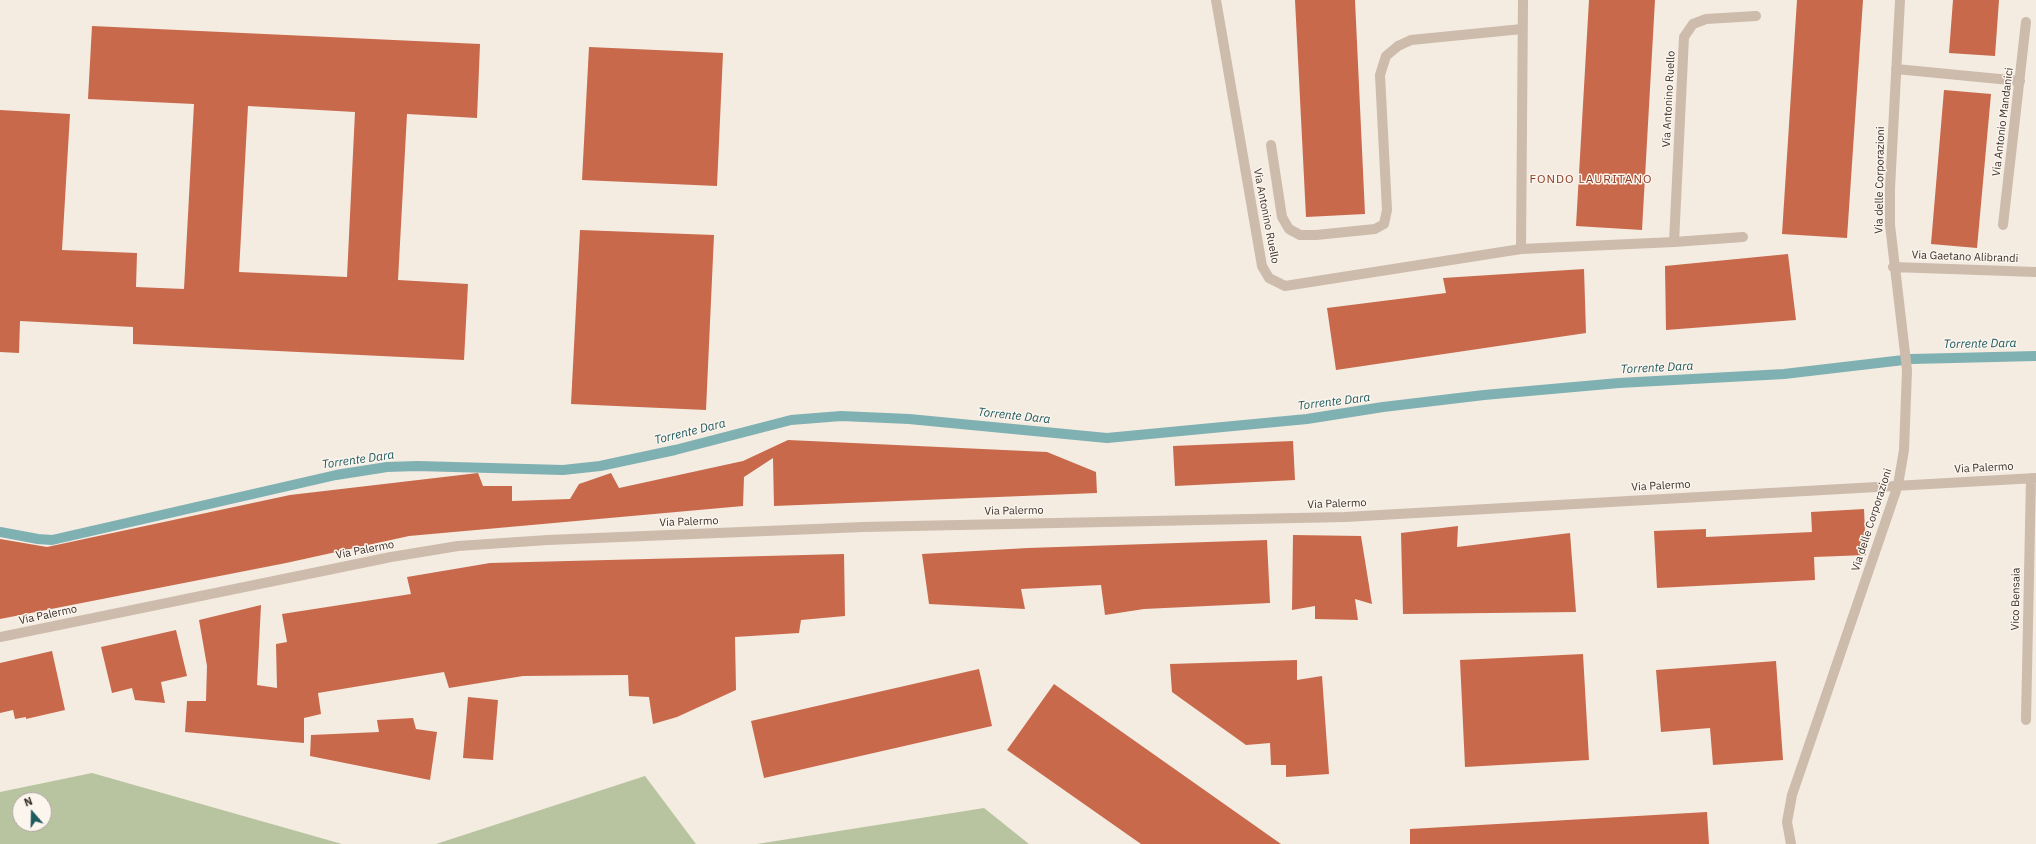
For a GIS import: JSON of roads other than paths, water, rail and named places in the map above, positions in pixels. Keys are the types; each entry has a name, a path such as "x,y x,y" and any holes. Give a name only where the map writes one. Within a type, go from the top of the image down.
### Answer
{"street":[{"name":"Via Antonino Ruello","path":"1216,0 1262,266 1269,278 1285,286 1521,249 1674,242 1743,237"},
{"path":"1521,249 1522,0"},
{"name":"Via delle Corporazioni","path":"1791,844 1788,822 1792,795 1898,485 1904,450 1907,370 1893,267 1890,225 1890,188 1900,0"},
{"name":"Via Antonino Ruello","path":"1674,242 1684,37 1693,24 1706,19 1756,16"},
{"name":"Via Antonio Mandanici","path":"2003,225 2026,22"},
{"name":"Via Antonino Ruello","path":"1271,145 1282,217 1289,229 1300,235 1316,235 1375,229 1384,224 1387,210 1380,75 1386,56 1398,46 1411,40 1522,29"},
{"path":"1896,69 2020,81"},
{"name":"Via Gaetano Alibrandi","path":"1893,267 2036,272"},
{"name":"Via Palermo","path":"0,637 391,557 458,546 548,540 862,526 1345,517 2033,478"},
{"name":"Vico Bensaia","path":"2026,720 2033,478"}],"waterway":[{"name":"Torrente Dara","path":"0,532 52,540 336,475 387,467 417,466 563,470 600,466 675,450 791,420 841,416 909,419 1107,438 1307,419 1383,407 1484,395 1619,383 1784,374 1912,359 2036,356"}],"district":[{"name":"FONDO LAURITANO","path":"1591,180"}]}
